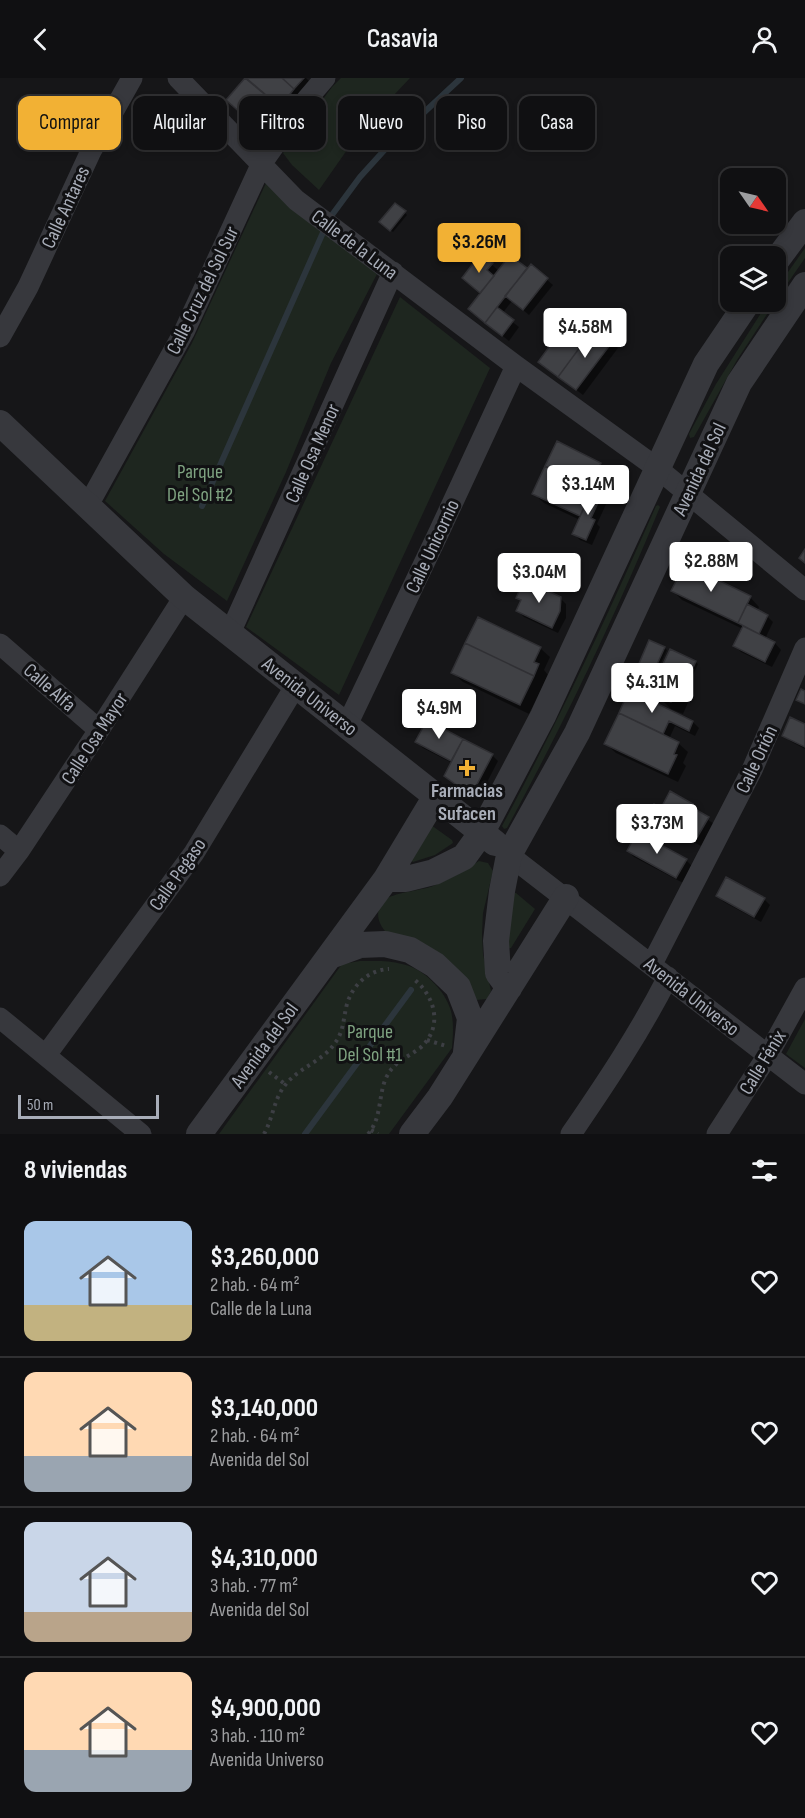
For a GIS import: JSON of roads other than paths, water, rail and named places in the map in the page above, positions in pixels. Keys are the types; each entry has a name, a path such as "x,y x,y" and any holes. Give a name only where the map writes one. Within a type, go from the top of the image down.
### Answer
{"street":[{"name":"Calle Antares","path":"0,337 28,287 91,151 132,78"},
{"name":"Calle de la Luna","path":"178,78 296,200 516,366 657,468 805,590"},
{"name":"Calle Cruz del Sol Sur","path":"87,507 183,332 262,163 307,99 325,78"},
{"path":"786,248 805,222"},
{"name":"Calle Osa Menor","path":"230,633 393,272"},
{"name":"Avenida del Sol","path":"509,988 498,973 496,941 509,855 577,733 739,383 805,285"},
{"name":"Avenida del Sol","path":"386,879 406,879 434,872 464,857 482,832 543,716 706,364 741,312"},
{"name":"Calle Unicornio","path":"347,725 516,366"},
{"name":"Avenida Universo","path":"0,423 184,597 509,855 805,1084"},
{"name":"Calle Osa Mayor","path":"0,876 99,730 184,597"},
{"name":"Calle Alfa","path":"0,644 99,730"},
{"name":"Calle Orión","path":"571,1134 651,1010 660,970 805,648"},
{"name":"Calle Pegaso","path":"46,1055 194,853 296,685"},
{"name":"Avenida del Sol","path":"199,1134 386,879 436,796"},
{"path":"0,835 19,851"},
{"path":"412,1134 440,1097 566,897"},
{"path":"330,956 360,945 385,944 410,950 435,965 458,987 470,1018 465,1058"},
{"name":"Calle Fénix","path":"717,1134 768,1055 805,988"},
{"path":"0,1018 141,1134"}],"waterway":[{"path":"202,506 329,219 360,177 389,145 461,78"},
{"path":"305,1134 411,990"}],"place":[{"name":"Farmacias Sufacen","path":"467,768"}],"park label":[{"name":"Parque Del Sol #2","path":"200,482"},
{"name":"Parque Del Sol #1","path":"370,1042"}]}
